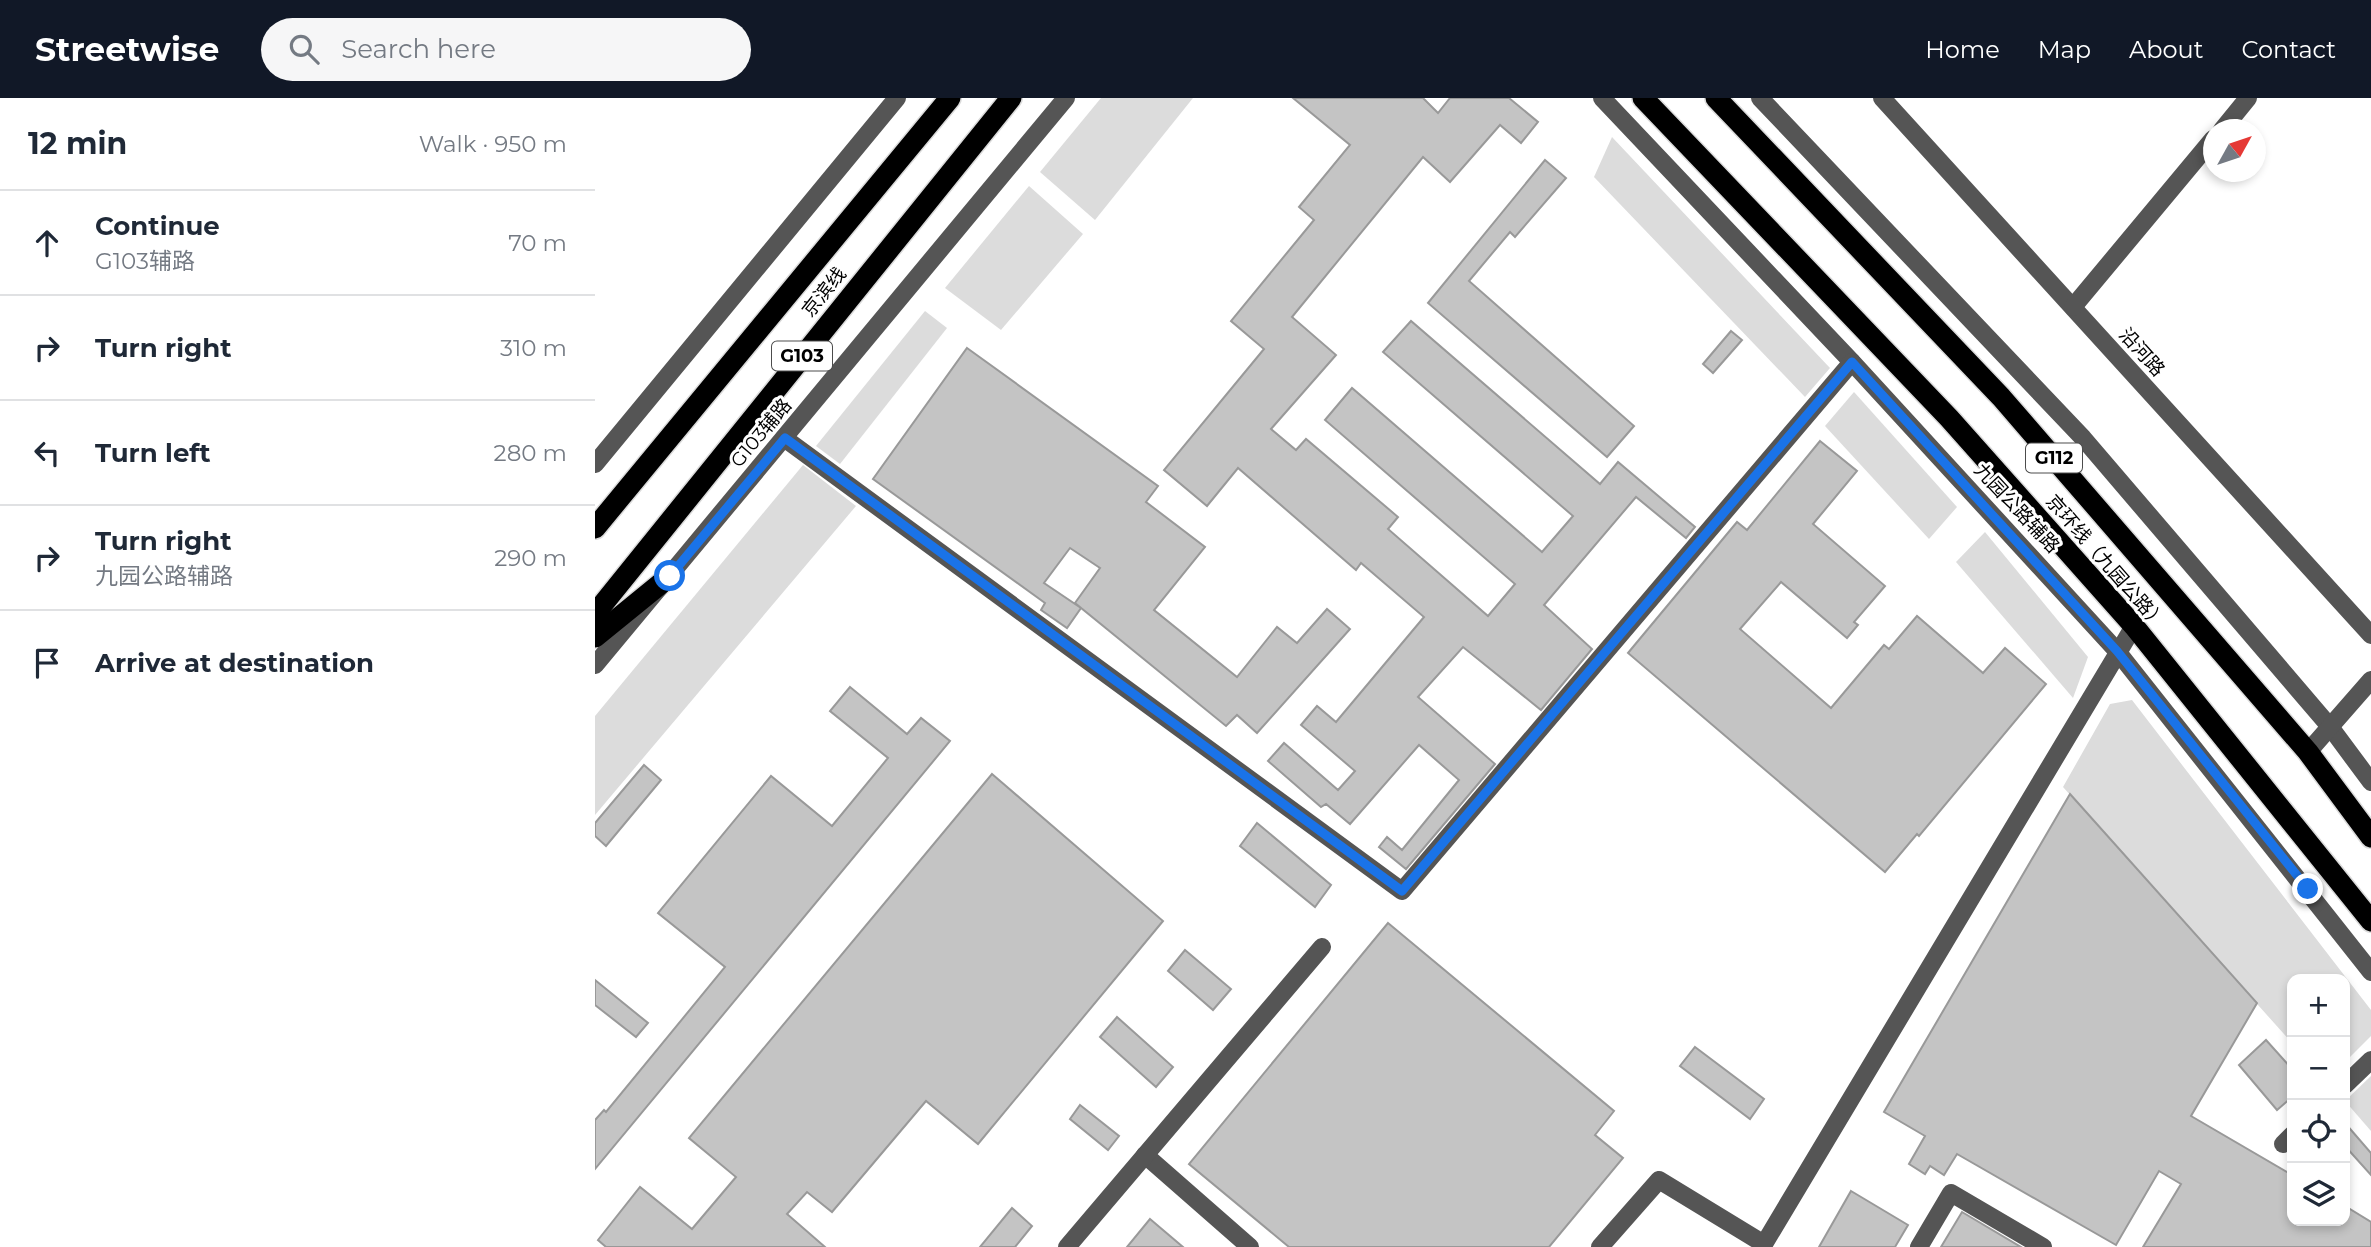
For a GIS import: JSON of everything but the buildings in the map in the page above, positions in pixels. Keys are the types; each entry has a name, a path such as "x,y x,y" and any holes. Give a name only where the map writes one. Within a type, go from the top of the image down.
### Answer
{"highway":[{"name":"京滨线","path":"595,528 950,98"},
{"name":"京滨线","path":"595,614 1011,98"},
{"name":"京环线（九园公路）","path":"1643,98 1949,418 2134,626 2371,921"},
{"name":"京环线（九园公路）","path":"1716,98 2001,397 2308,752 2371,837"},
{"path":"595,637 670,576"}],"street":[{"path":"595,464 897,98"},
{"name":"G103辅路","path":"595,665 1066,98"},
{"name":"九园公路辅路","path":"1602,98 1852,362 2117,651 2371,972"},
{"path":"1760,98 2084,438 2331,728 2371,782"},
{"name":"沿河路","path":"1882,98 2371,635"},
{"path":"2231,119 2248,98"},
{"path":"2073,307 2203,152"},
{"path":"785,438 1402,891 1852,362"},
{"path":"1601,1247 1659,1180 1764,1244 2134,626"},
{"path":"2308,752 2371,680"},
{"path":"1067,1247 1322,947"},
{"path":"2350,1080 2371,1060"},
{"path":"1145,1155 1250,1247"},
{"path":"1919,1247 1951,1193 2043,1247"}],"shaded area":[{"path":"1101,98 1193,98 1095,220 1040,172"},
{"path":"1612,137 1830,368 1805,397 1594,177"},
{"path":"1029,186 1083,234 1001,330 945,288"},
{"path":"925,311 947,328 840,464 816,446"},
{"path":"1854,392 1957,507 1929,539 1825,426"},
{"path":"803,465 856,506 595,815 595,716"},
{"path":"1985,532 2088,657 2073,698 1956,562"},
{"path":"2132,700 2343,974 2287,974 2287,1037 2063,787 2110,704"},
{"path":"2350,983 2371,1010 2371,1036 2350,1057"},
{"path":"2371,1076 2371,1131 2350,1107 2350,1096"}],"route":[{"path":"670,576 785,438 1402,891 1852,362 2023,545 2117,651 2308,889"}]}
